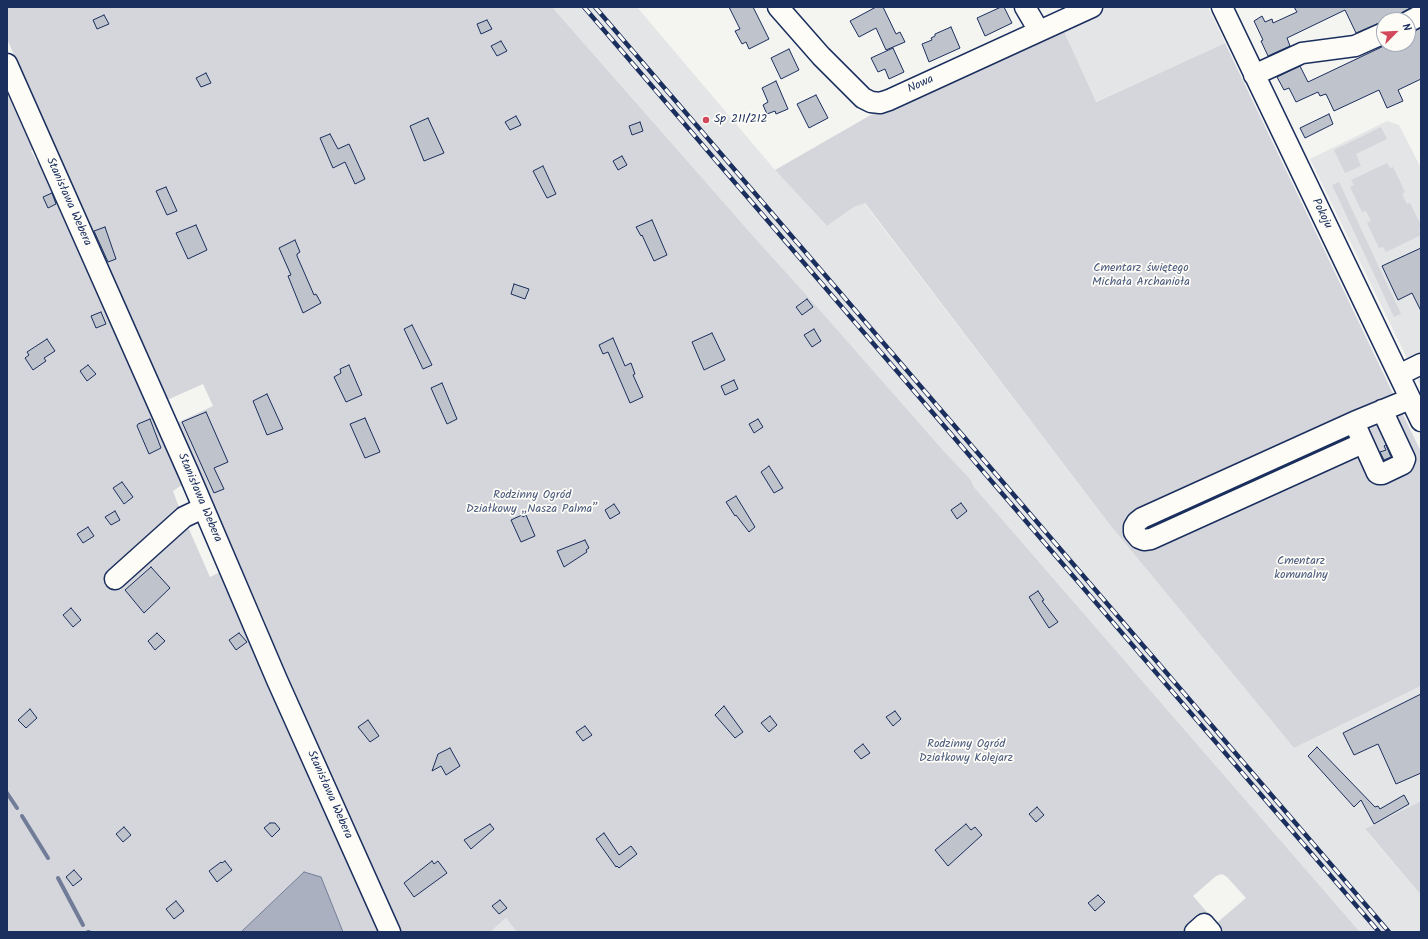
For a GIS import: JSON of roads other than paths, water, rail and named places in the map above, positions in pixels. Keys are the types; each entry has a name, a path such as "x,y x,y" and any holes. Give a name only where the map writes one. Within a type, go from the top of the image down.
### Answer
{"street":[{"name":"Nowa","path":"778,7 791,23 863,98 871,102 880,103 1092,7"},
{"path":"1025,7 1039,31"},
{"name":"Pokoju","path":"1222,7 1421,421"},
{"path":"1254,75 1302,53 1355,46 1376,37"},
{"name":"Stanisława Webera","path":"7,64 280,686 390,932"},
{"path":"1399,375 1421,364"},
{"path":"1363,443 1151,539 1144,540 1139,538 1134,532 1134,527 1142,518 1410,398"},
{"path":"1354,422 1379,474 1382,474 1405,462 1382,410"},
{"path":"116,579 184,517 203,508"},
{"path":"1195,932 1204,924 1211,932"}],"water":[{"path":"304,872 321,877 343,932 241,932"}],"waterway":[{"path":"7,793 17,808"},
{"path":"22,816 48,858"},
{"path":"58,878 83,925"}],"railway":[{"path":"584,7 1379,932"},
{"path":"595,7 1389,932"}],"place":[{"name":"Sp 211/212","path":"706,120"}],"park label":[{"name":"Cmentarz świętego Michała Archanioła","path":"1141,276"},
{"name":"Rodzinny Ogród Działkowy „Nasza Palma”","path":"532,503"},
{"name":"Cmentarz komunalny","path":"1301,569"},
{"name":"Rodzinny Ogród Działkowy Kolejarz","path":"966,752"}]}
